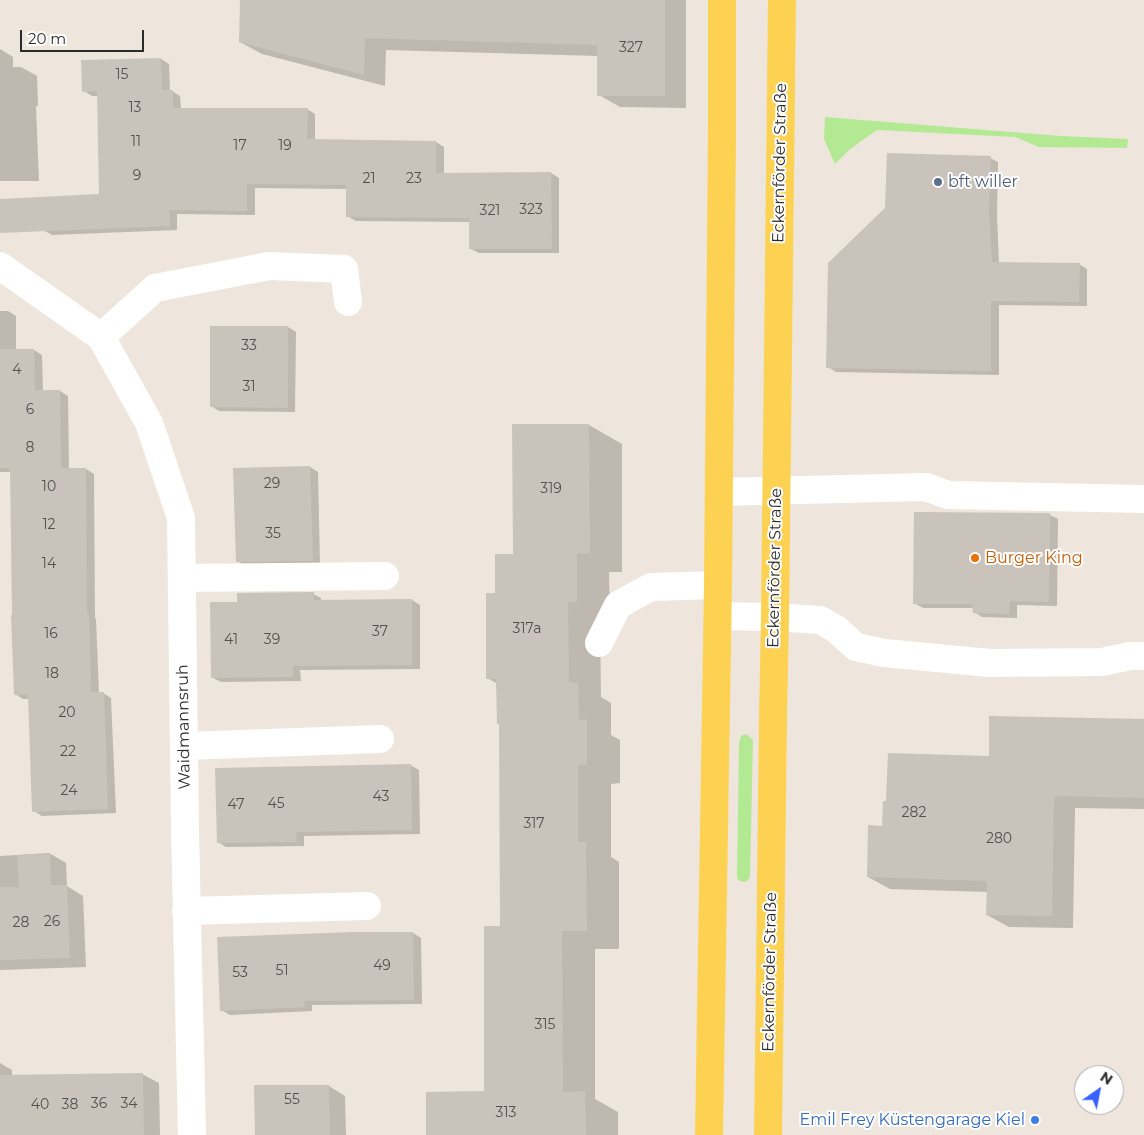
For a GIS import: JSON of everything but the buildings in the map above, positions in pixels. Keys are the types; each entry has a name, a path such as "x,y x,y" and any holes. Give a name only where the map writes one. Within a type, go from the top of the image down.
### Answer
{"main road":[{"path":"709,1135 718,616 722,0"},
{"name":"Eckernförder Straße","path":"768,1135 776,617 782,0"}],"street":[{"name":"Waidmannsruh","path":"0,266 101,336 148,423 181,518 186,911 192,1135"},
{"path":"101,336 155,288 269,266 344,269 348,302"},
{"path":"719,492 926,487 948,495 1144,500"},
{"path":"182,578 385,576"},
{"path":"599,643 618,605 651,587 718,585"},
{"path":"718,616 820,620 836,629 856,646 884,653 990,663 1102,662 1130,656 1144,656"},
{"path":"184,746 380,739"},
{"path":"186,911 367,906"}],"green space":[{"path":"825,117 1060,136 1128,139 1127,148 1039,147 1015,137 877,130 850,149 835,164 824,139"},
{"path":"746,734 753,740 750,877 747,881 743,882 738,880 737,876 739,743 741,736"}],"place":[{"name":"bft willer","path":"938,182"},
{"name":"Burger King","path":"975,558"},
{"name":"Emil Frey Küstengarage Kiel","path":"1035,1120"}]}
